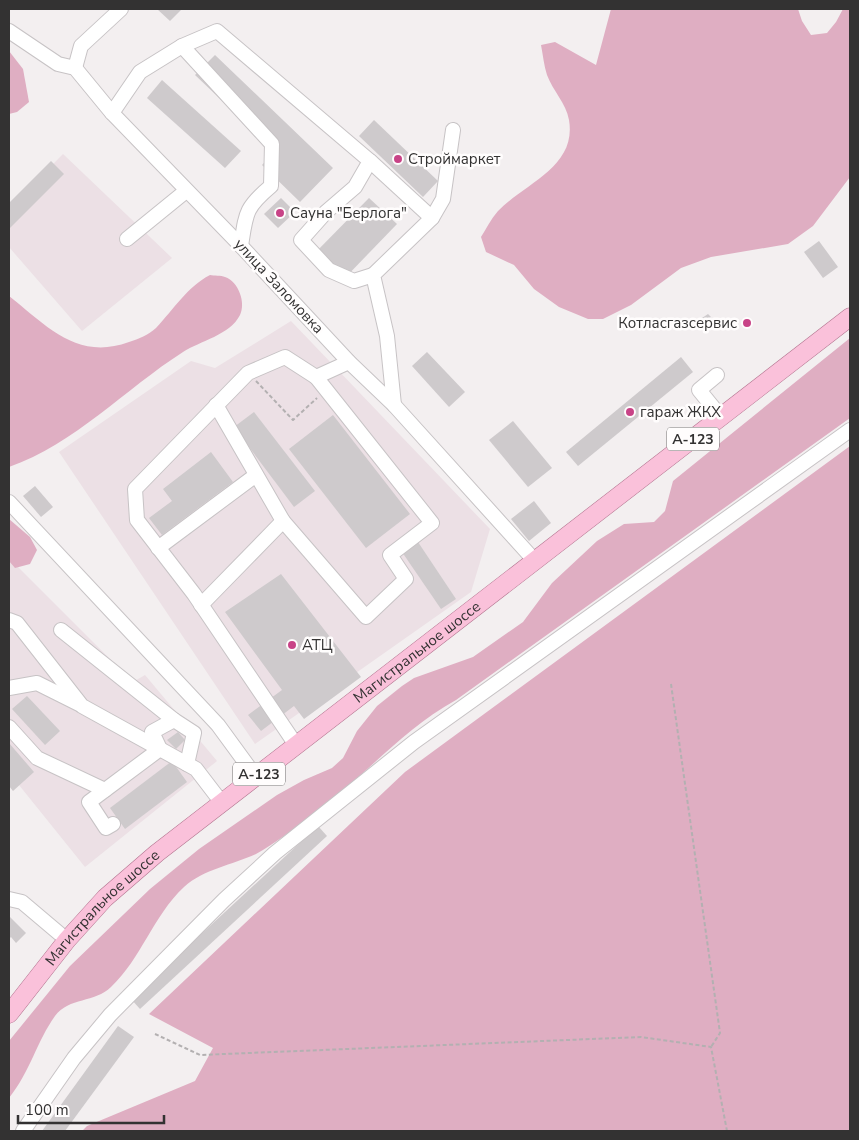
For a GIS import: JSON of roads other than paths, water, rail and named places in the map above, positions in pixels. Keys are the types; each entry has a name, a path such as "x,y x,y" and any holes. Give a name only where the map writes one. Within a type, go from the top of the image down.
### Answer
{"main road":[{"name":"Магистральное шоссе","path":"11,1005 67,940 118,887 157,853 850,317"}],"street":[{"path":"9,31 58,64 76,68 81,46 121,9"},
{"path":"112,112 140,72 182,46 217,31 370,161 432,218"},
{"path":"182,46 272,144 271,186 252,202 245,220 241,246"},
{"name":"улица Заломовка","path":"76,68 112,112 349,362 394,405 535,560"},
{"path":"370,161 355,187 326,212 301,240 329,270 354,281 372,275 432,218 443,199 453,130"},
{"path":"127,239 186,191"},
{"path":"372,275 387,336 394,405"},
{"path":"216,405 283,521 366,616 406,579 390,555 432,524 316,377 285,358 248,373 216,405 135,489 137,520 201,605 296,745"},
{"path":"316,377 349,362"},
{"path":"717,375 699,390 721,417"},
{"path":"23,1131 74,1058 110,1015 224,900 269,858 414,742 850,430"},
{"path":"158,548 256,474"},
{"path":"9,502 218,725 256,777"},
{"path":"201,605 283,521"},
{"path":"9,620 17,623 82,706"},
{"path":"61,630 174,720 194,733 187,764"},
{"path":"9,688 37,684 82,706 196,769 222,803"},
{"path":"160,749 152,732 174,720"},
{"path":"9,727 36,758 106,790"},
{"path":"113,824 106,828 89,802 160,749"},
{"path":"9,899 22,902 67,940"}],"place":[{"name":"Строймаркет","path":"398,159"},
{"name":"Сауна \"Берлога\"","path":"280,213"},
{"name":"Котласгазсервис","path":"747,323"},
{"name":"гараж ЖКХ","path":"630,412"},
{"name":"АТЦ","path":"292,645"}]}
